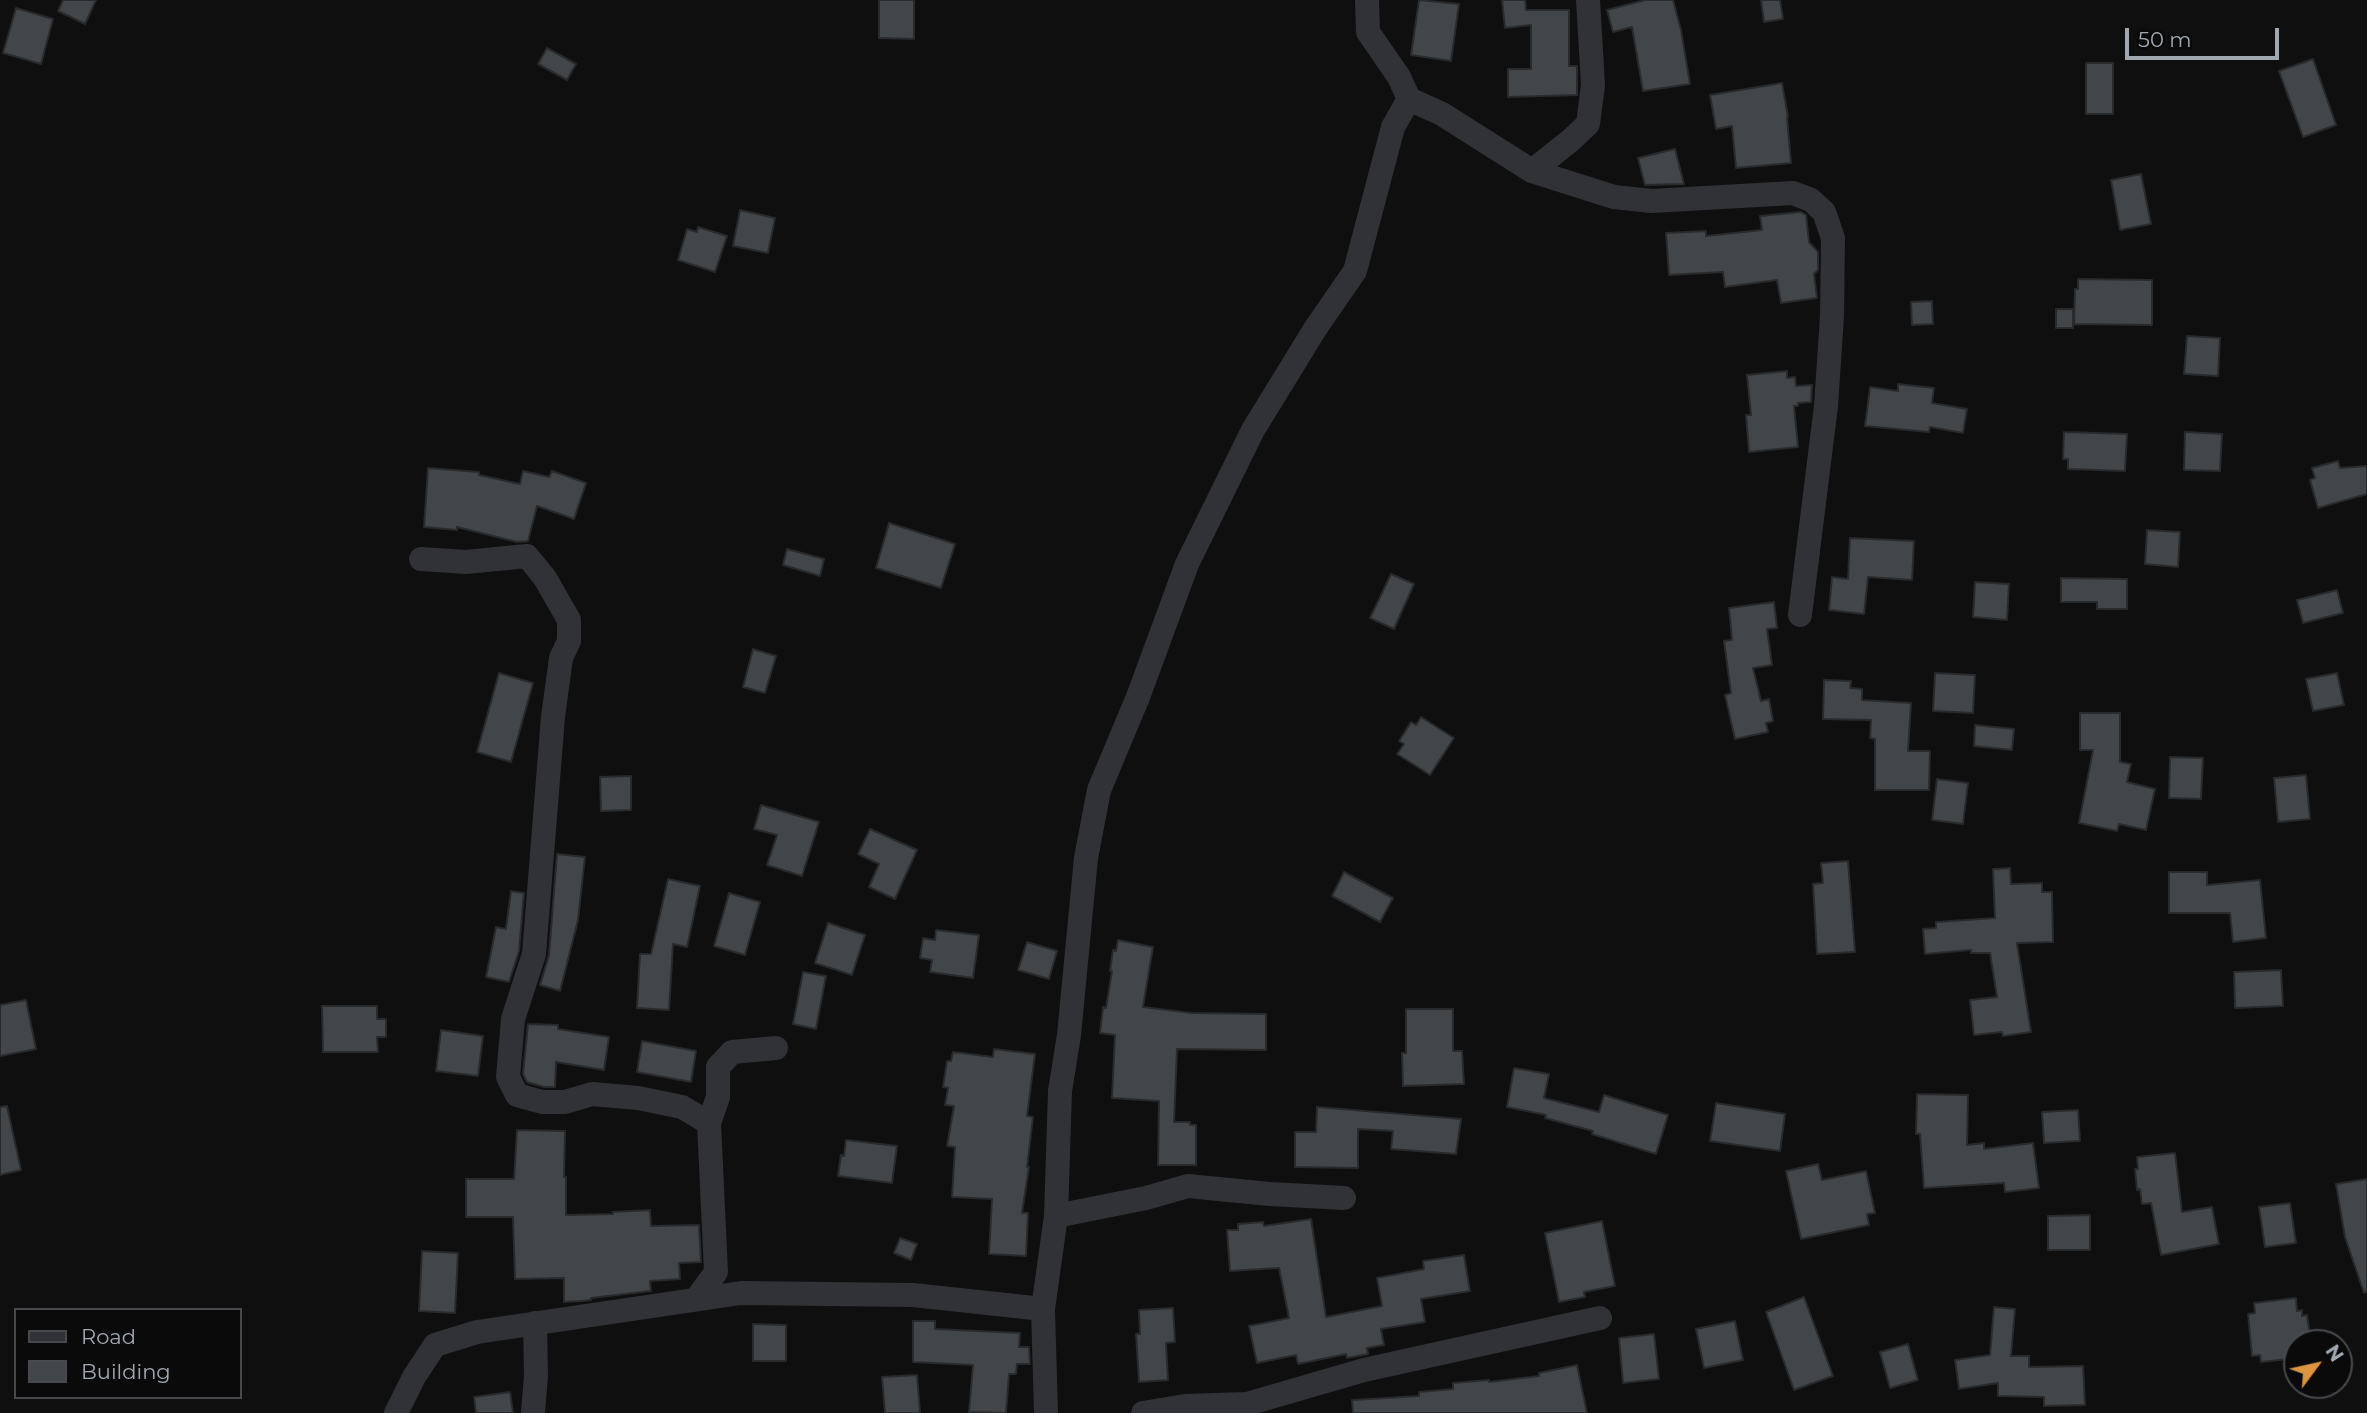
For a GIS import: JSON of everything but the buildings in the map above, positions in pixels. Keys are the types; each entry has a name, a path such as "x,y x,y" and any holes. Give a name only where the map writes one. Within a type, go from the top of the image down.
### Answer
{"street":[{"path":"1532,171 1588,124 1593,85 1588,0"},
{"path":"1365,1 1368,32 1399,77 1409,99 1442,114 1532,171 1614,197 1652,201 1793,193 1811,200 1824,212 1833,239 1832,316 1826,407 1800,615"},
{"path":"1046,1413 1043,1309 1056,1216 1060,1091 1069,1035 1086,858 1099,790 1138,697 1187,564 1253,430 1315,329 1356,271 1393,127 1409,99"},
{"path":"421,559 466,562 527,556 545,578 569,620 569,641 561,658 556,684 534,954 513,1019 508,1077 517,1095 542,1102 565,1102 592,1094 638,1098 682,1107 709,1123"},
{"path":"697,1298 716,1272 709,1123 718,1097 718,1067 732,1052 776,1048"},
{"path":"1056,1216 1146,1198 1188,1185 1270,1194 1344,1198"},
{"path":"716,1272 741,1293"},
{"path":"396,1413 414,1377 435,1345 477,1332 741,1293 913,1295 1043,1309"},
{"path":"1143,1413 1185,1406 1247,1404 1364,1370 1600,1318"},
{"path":"533,1413 536,1375 535,1323"}]}
